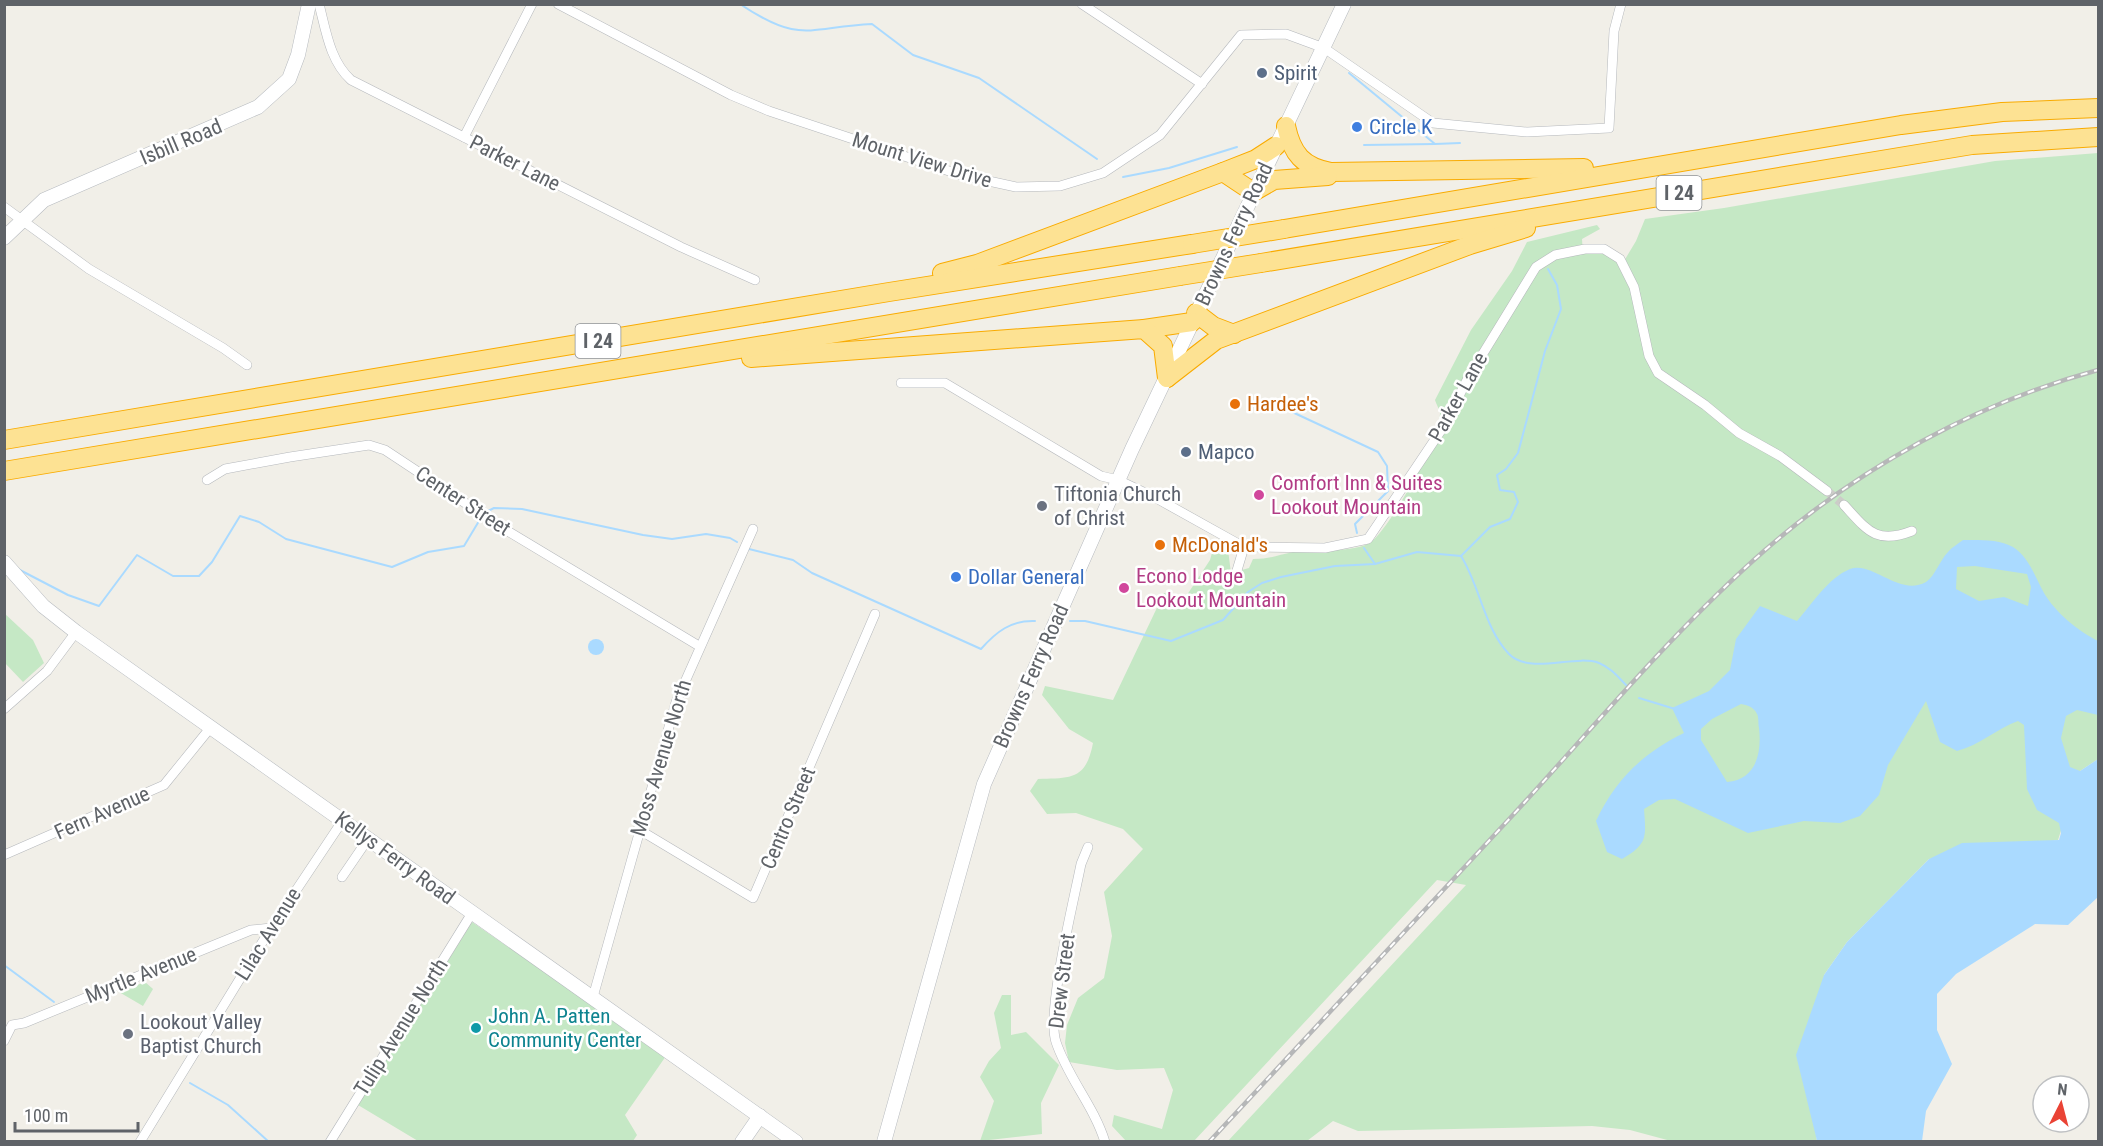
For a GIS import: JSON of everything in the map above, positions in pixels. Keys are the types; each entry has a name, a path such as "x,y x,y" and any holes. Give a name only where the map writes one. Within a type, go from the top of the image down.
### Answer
{"highway":[{"name":"I 24","path":"4,440 1958,117 2046,109 2098,108"},
{"path":"1286,126 1289,143 1302,162 1316,169 1357,174"},
{"name":"I 24","path":"4,471 1972,146 2025,140 2098,137"},
{"path":"889,292 910,282 977,264 1257,159 1276,146"},
{"path":"1222,172 1253,192 1274,180 1357,174 1652,166"},
{"path":"1167,378 1216,340 1470,245 1531,227 1563,212"},
{"path":"633,367 1144,329 1194,318 1234,334"},
{"path":"1144,329 1163,346 1167,378"}],"street":[{"name":"Isbill Road","path":"4,238 44,200 258,107 289,79 298,55 309,4"},
{"name":"Parker Lane","path":"319,4 335,58 351,80 681,247 755,280"},
{"path":"464,137 532,4"},
{"name":"Mount View Drive","path":"558,4 731,95 769,111 961,175 1016,187 1060,186 1103,173 1160,135 1241,35 1286,34 1324,48"},
{"path":"1082,4 1202,84"},
{"name":"Browns Ferry Road","path":"884,1142 984,784 1118,480 1344,4"},
{"path":"1324,48 1433,123 1527,132 1609,128 1614,31 1621,4"},
{"path":"4,207 90,269 247,365"},
{"name":"Parker Lane","path":"901,383 945,383 1101,476 1118,480 1244,548 1325,548 1368,539 1444,426 1473,368 1536,267 1555,255 1585,249 1604,249 1620,259 1634,287 1650,356 1658,374 1706,405 1739,433 1780,456 1827,491"},
{"name":"Center Street","path":"207,480 225,469 290,457 369,445 384,450 506,530 699,646"},
{"path":"1844,505 1866,529 1882,537 1896,537 1912,531"},
{"name":"Moss Avenue North","path":"593,997 638,828 676,702 753,529"},
{"path":"1235,578 1244,548"},
{"name":"Kellys Ferry Road","path":"4,562 43,606 76,632 796,1142"},
{"name":"Centro Street","path":"638,828 753,898 875,614"},
{"path":"4,709 19,699 47,671 76,632"},
{"name":"Fern Avenue","path":"4,855 164,785 211,727"},
{"name":"Lilac Avenue","path":"140,1142 271,928 343,820"},
{"path":"342,877 368,839"},
{"name":"Drew Street","path":"1088,847 1081,864 1058,982 1055,1039 1075,1085 1095,1116 1105,1142"},
{"name":"Tulip Avenue North","path":"330,1142 472,913"},
{"name":"Myrtle Avenue","path":"4,1041 8,1025 24,1023 251,930 271,928"},
{"path":"742,1142 760,1116"}],"green space":[{"path":"2098,153 2098,759 2080,771 2058,840 1929,859 1847,942 1824,975 1814,1123 1817,1141 1671,1141 1630,1130 1592,1126 1358,1131 1333,1121 1307,1141 1228,1141 1466,885 1437,880 1194,1141 1126,1141 1112,1126 1114,1115 1162,1129 1173,1090 1164,1068 1117,1070 1069,1062 1065,1043 1067,1025 1078,998 1104,978 1112,936 1104,892 1143,849 1123,829 1076,813 1047,814 1030,791 1038,779 1068,777 1081,770 1090,755 1093,743 1069,729 1042,695 1045,686 1113,700 1164,593 1185,598 1210,560 1215,542 1221,539 1228,550 1231,573 1249,568 1253,559 1302,551 1354,548 1371,542 1390,519 1424,461 1438,425 1440,413 1435,400 1471,330 1512,271 1527,242 1597,225 1600,229 1582,239 1583,254 1600,253 1624,261 1645,219 1724,208 1995,161"},
{"path":"4,613 33,640 44,663 23,682 5,663"},
{"path":"472,922 666,1056 625,1115 637,1135 633,1141 418,1141 358,1105"},
{"path":"145,982 153,989 143,1006 119,992"},
{"path":"1002,995 1011,995 1011,1035 1026,1032 1059,1065 1041,1103 1042,1134 980,1141 994,1101 980,1077 989,1061 1001,1048 994,1013"}],"water":[{"path":"1963,540 1989,540 2019,551 2054,607 2075,626 2098,641 2098,715 2077,710 2066,716 2061,738 2070,767 2080,771 2098,759 2098,897 2068,925 2035,924 1956,974 1937,994 1937,1030 1952,1064 1926,1111 1922,1141 1817,1141 1796,1055 1824,975 1847,942 1929,859 1962,843 2059,840 2061,833 2059,823 2037,810 2027,789 2024,725 2018,721 1957,751 1940,742 1926,701 1888,765 1879,795 1860,816 1840,823 1804,821 1748,833 1675,799 1659,800 1644,809 1645,833 1641,844 1622,859 1607,852 1596,821 1621,780 1632,769 1656,749 1684,733 1672,708 1709,691 1730,670 1736,639 1760,606 1797,621 1828,585 1850,569 1868,570 1906,585 1926,582 1945,555","holes":["1975,566 2027,574 2031,587 2028,606 2004,597 1979,601 1956,589 1957,567","1741,704 1752,708 1758,715 1760,737 1758,756 1751,771 1737,780 1727,782 1701,740 1701,729 1712,719"]},
{"path":"596,639 604,647 596,655 588,647"}],"waterway":[{"path":"740,4 777,25 805,31 872,24 913,55 979,78 1097,159"},
{"path":"1349,73 1435,144 1460,143"},
{"path":"1364,145 1435,144"},
{"path":"1123,177 1169,168 1237,147"},
{"path":"1070,621 1085,621 1171,641 1223,620 1248,592 1262,583 1281,577 1335,566 1375,564 1417,552 1461,556 1490,527 1510,519 1518,502 1514,492 1500,490 1497,475 1506,469 1518,453 1545,351 1561,309 1557,285 1548,269"},
{"path":"1275,404 1378,452 1387,466 1388,491 1355,524 1357,533"},
{"path":"484,513 494,508 522,509 643,535 672,539 706,534 730,538 737,542"},
{"path":"18,569 68,595 99,606 137,555 173,576 199,576 212,562 240,516 259,522 286,539 392,567 428,552 464,546 479,521"},
{"path":"1364,548 1375,564"},
{"path":"749,549 793,560 812,573 981,649 1005,628 1026,621 1035,621"},
{"path":"1461,556 1494,632 1509,654 1528,663 1578,661 1599,663 1611,670 1627,686"},
{"path":"1639,698 1675,709"},
{"path":"4,965 54,1002"},
{"path":"190,1083 228,1105 269,1142"}],"tunnel":[{"path":"1827,491 1844,505"}],"railway":[{"path":"1209,1142 1635,680 1698,614 1764,551 1839,492 1921,442 2008,401 2098,370"}],"place":[{"name":"Spirit","path":"1262,73"},
{"name":"Circle K","path":"1357,127"},
{"name":"Hardee's","path":"1235,404"},
{"name":"Mapco","path":"1186,452"},
{"name":"Comfort Inn & Suites Lookout Mountain","path":"1259,495"},
{"name":"Tiftonia Church of Christ","path":"1042,506"},
{"name":"McDonald's","path":"1160,545"},
{"name":"Dollar General","path":"956,577"},
{"name":"Econo Lodge Lookout Mountain","path":"1124,588"},
{"name":"John A. Patten Community Center","path":"476,1028"},
{"name":"Lookout Valley Baptist Church","path":"128,1034"}]}
